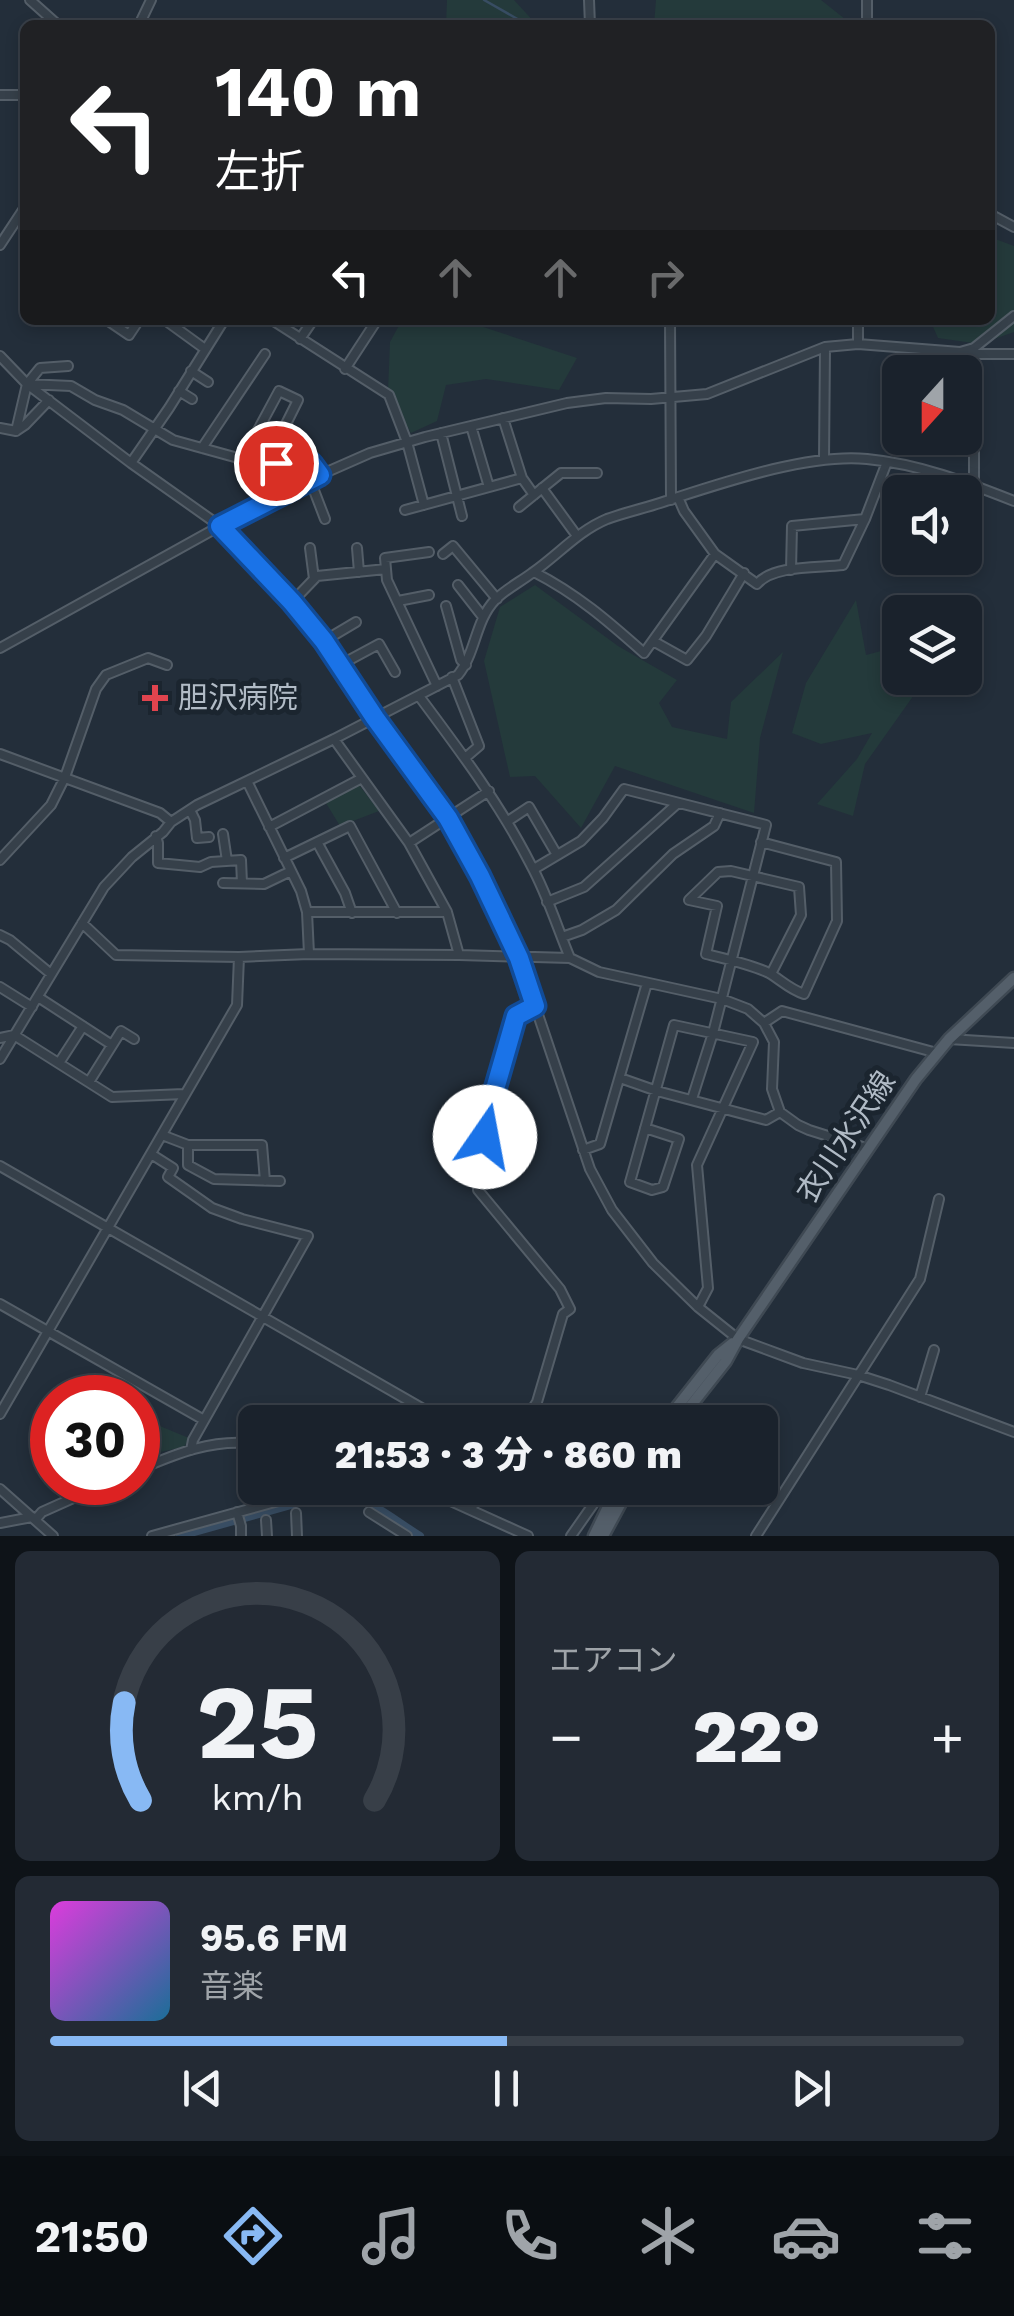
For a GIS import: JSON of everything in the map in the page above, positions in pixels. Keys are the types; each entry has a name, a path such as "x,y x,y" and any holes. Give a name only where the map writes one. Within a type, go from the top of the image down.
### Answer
{"main road":[{"name":"衣川水沢線","path":"691,1405 726,1361 916,1079 949,1038 1014,978"},
{"name":"衣川水沢線","path":"679,1405 718,1356 738,1339"},
{"path":"594,1536 609,1505"},
{"path":"603,1536 619,1505"}],"street":[{"path":"30,0 52,20"},
{"path":"0,245 20,214"},
{"path":"974,475 974,351 1014,316"},
{"path":"114,325 129,335 136,325"},
{"path":"172,325 205,349"},
{"path":"131,463 221,325"},
{"path":"279,325 389,395 424,505"},
{"path":"300,339 310,325"},
{"path":"345,369 374,325"},
{"path":"670,325 669,398 675,498 715,554 757,584 776,570 843,566 887,462"},
{"path":"858,325 858,344"},
{"path":"0,648 310,480 370,453 407,442 567,403 707,394 824,346 858,344 1014,354"},
{"path":"824,346 824,460"},
{"path":"202,448 265,354"},
{"path":"0,356 27,384 220,526 324,641 448,818 480,876 519,958 583,1150 612,1210 653,1263 738,1339 804,1363 858,1375 1014,1432"},
{"path":"16,431 27,384 40,368 68,366"},
{"path":"192,371 208,382"},
{"path":"27,384 71,386 123,410 173,440 243,458 312,464 320,475"},
{"path":"180,390 192,399"},
{"path":"243,458 279,391 298,400 275,446 276,463"},
{"path":"0,428 16,431 49,400"},
{"path":"503,418 522,478 577,536"},
{"path":"471,426 490,488"},
{"path":"441,433 462,516"},
{"path":"0,1059 104,887 132,857 190,810 452,678 466,665 483,617 496,599 577,536 606,520 675,498 824,460 865,458 947,475"},
{"path":"519,507 561,473 598,473"},
{"path":"405,510 522,478"},
{"path":"310,480 325,519"},
{"path":"982,488 1014,502"},
{"path":"791,570 792,526 865,519"},
{"path":"443,554 453,546 496,599"},
{"path":"310,548 314,580"},
{"path":"358,548 359,572"},
{"path":"429,552 385,558 387,580 438,686"},
{"path":"534,572 587,603 644,653 715,554"},
{"path":"292,602 318,576 386,569"},
{"path":"653,641 687,660 744,574"},
{"path":"458,585 483,617"},
{"path":"398,601 430,595"},
{"path":"446,606 460,660 466,665"},
{"path":"324,641 356,622"},
{"path":"340,665 379,644 396,672"},
{"path":"0,860 42,816 65,778 96,689 106,675 148,658 167,664"},
{"path":"452,678 479,746 465,758"},
{"path":"419,696 508,821 534,868 570,958"},
{"path":"334,740 409,842 446,912 459,955"},
{"path":"0,754 160,813 171,822"},
{"path":"269,826 362,778"},
{"path":"246,781 301,891 309,954"},
{"path":"534,868 581,842 624,789 766,825 713,1034 692,1099"},
{"path":"409,842 489,791"},
{"path":"547,902 584,887 678,803"},
{"path":"508,821 529,807 557,855"},
{"path":"190,810 197,838 208,837"},
{"path":"562,937 616,910 673,854 714,826 720,814"},
{"path":"284,858 350,826 397,913"},
{"path":"223,834 227,861"},
{"path":"156,836 158,863 200,867 210,862 241,860 242,884"},
{"path":"316,842 352,913"},
{"path":"761,842 836,862 838,921 804,994 771,974 706,954 717,906 689,900 718,872 800,888 800,915 771,974"},
{"path":"223,883 264,884 290,870"},
{"path":"306,912 446,912"},
{"path":"82,923 116,954 570,958 599,972 722,999 748,1010 764,1023 774,1042 772,1090 780,1112 809,1130 868,1149"},
{"path":"0,935 51,974"},
{"path":"0,1414 237,1005 239,957"},
{"path":"583,1150 600,1144 647,983"},
{"path":"0,987 32,1007"},
{"path":"38,997 112,1046"},
{"path":"534,1405 563,1314 570,1308 560,1289 478,1190 489,1110 516,1016 535,1006"},
{"path":"764,1023 782,1011 937,1053"},
{"path":"645,1128 679,1140 663,1187 652,1190 630,1182 645,1128 657,1091 674,1025 753,1042 696,1165 708,1288 698,1307"},
{"path":"60,1063 83,1026"},
{"path":"90,1082 121,1031 134,1039"},
{"path":"0,1038 14,1035 112,1096 184,1094"},
{"path":"949,1038 1014,1044"},
{"path":"620,1078 766,1120 780,1112"},
{"path":"162,1134 188,1145 262,1144 265,1181"},
{"path":"188,1145 188,1164 214,1180 280,1181"},
{"path":"151,1154 173,1168 168,1178 212,1208 308,1236 193,1440 191,1450"},
{"path":"0,1166 416,1405"},
{"path":"756,1536 920,1279 939,1199"},
{"path":"0,1304 204,1420"},
{"path":"920,1398 934,1350"},
{"path":"160,1462 191,1450 238,1444"},
{"path":"0,1490 53,1536"},
{"path":"0,1524 33,1518 58,1505"},
{"path":"152,1536 238,1517 270,1505"},
{"path":"460,1505 528,1536"},
{"path":"471,1510 474,1505"},
{"path":"572,1536 593,1505"},
{"path":"296,1512 297,1536"},
{"path":"369,1512 408,1536"},
{"path":"238,1517 240,1536"},
{"path":"266,1520 267,1536"}],"green space":[{"path":"447,0 514,0 532,20 446,20"},
{"path":"656,0 821,0 845,19 844,20 654,20"},
{"path":"995,239 1014,246 1014,332 980,344 938,338 932,325 995,325"},
{"path":"399,325 477,325 577,358 559,390 486,379 446,385 437,421 411,433 388,391 390,342"},
{"path":"535,585 618,646 677,680 659,703 672,727 727,739 731,702 783,652 760,738 754,813 615,766 581,828 535,776 510,777 484,661 500,607"},
{"path":"856,600 866,655 882,651 882,695 914,695 865,764 853,816 817,804 857,759 872,733 821,744 792,733 806,683"},
{"path":"359,785 379,811 340,826 326,803"},
{"path":"160,1426 189,1438 184,1447 160,1452"}],"waterway":[{"path":"484,0 519,20"},
{"path":"180,1536 334,1493 368,1503 420,1536"}],"place":[{"name":"胆沢病院","path":"155,698"}],"route":[{"path":"276,463 312,464 320,475 220,526 324,641 448,818 519,958 535,1006 516,1016 485,1137"}]}
